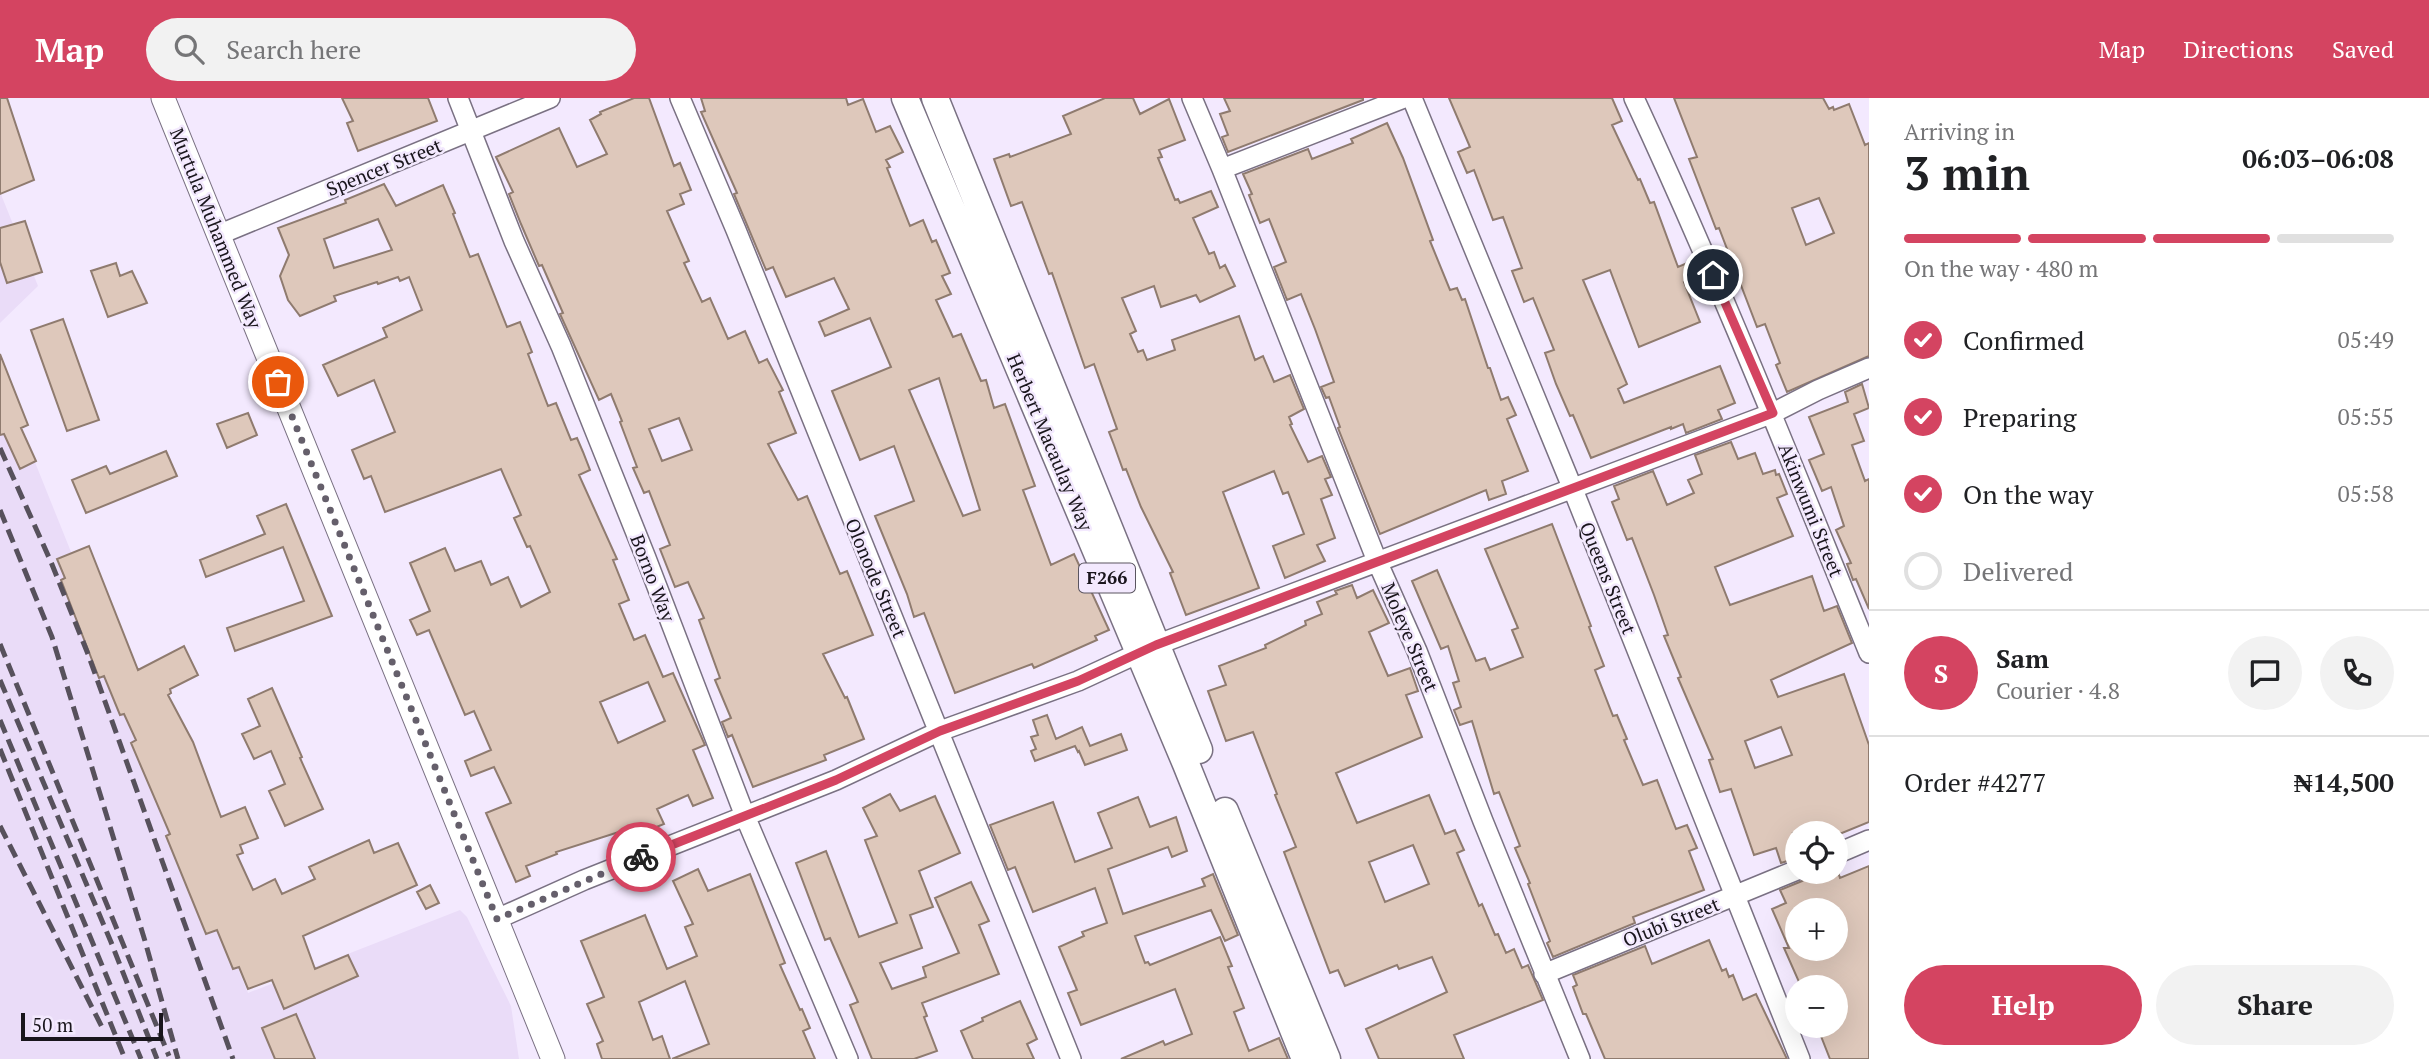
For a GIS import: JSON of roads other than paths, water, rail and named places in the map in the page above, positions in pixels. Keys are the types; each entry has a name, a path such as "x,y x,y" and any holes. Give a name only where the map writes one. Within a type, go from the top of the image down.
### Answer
{"highway":[{"name":"Herbert Macaulay Way","path":"905,98 1327,1059"},
{"name":"Herbert Macaulay Way","path":"935,98 1147,649 1186,764 1305,1059"}],"main road":[{"name":"Murtula Muhammed Way","path":"163,98 553,1059"}],"street":[{"name":"Borno Way","path":"458,98 514,241 561,346 641,546 744,816 848,1059"},
{"name":"Spencer Street","path":"218,235 550,98"},
{"name":"Olonode Street","path":"680,98 940,731 1071,1059"},
{"name":"Moleye Street","path":"1192,98 1580,1059"},
{"path":"1222,169 1404,98"},
{"name":"Queens Street","path":"1412,98 1572,487 1800,1059"},
{"name":"Akinwumi Street","path":"1634,98 1686,209 1773,413 1869,653"},
{"path":"497,919 584,880 836,780 940,731 1078,681 1147,649 1377,561 1773,413 1869,368"},
{"path":"1848,849 1869,840"},
{"name":"Olubi Street","path":"1544,974 1785,875"}],"railway":[{"path":"0,448 51,562 88,654 233,1059"},
{"path":"0,510 52,637 145,941 178,1059"},
{"path":"0,644 169,1056"},
{"path":"0,680 111,942 157,1059"},
{"path":"0,720 141,1059"},
{"path":"0,749 125,1059"},
{"path":"0,826 103,1029"}]}
